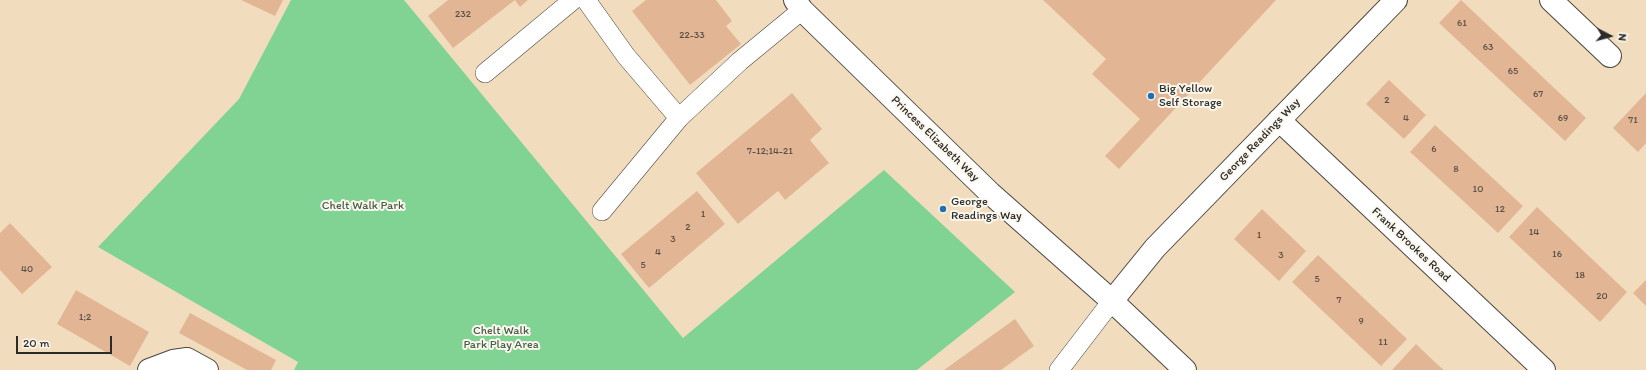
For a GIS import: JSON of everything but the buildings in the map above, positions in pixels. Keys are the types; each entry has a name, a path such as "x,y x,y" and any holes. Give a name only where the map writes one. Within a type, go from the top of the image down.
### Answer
{"street":[{"name":"George Readings Way","path":"1112,301 1155,248 1396,0"},
{"path":"1551,0 1610,56"},
{"name":"Princess Elizabeth Way","path":"798,5 990,192 1112,301 1185,370"},
{"name":"Frank Brookes Road","path":"1279,120 1544,370"},
{"path":"149,370 173,361 187,359 207,370"}],"lane":[{"path":"485,73 573,0"},
{"path":"586,0 626,56 679,118"},
{"path":"602,211 679,118 798,5"},
{"path":"1068,367 1112,301"}],"green space":[{"name":"Chelt Walk Park","path":"291,0 404,0 683,338 884,170 1015,292 917,370 294,370 298,362 98,247 239,99"}],"place":[{"name":"Big Yellow Self Storage","path":"1151,96"},
{"name":"George Readings Way","path":"943,209"}],"park label":[{"name":"Chelt Walk Park Play Area","path":"501,338"}]}
